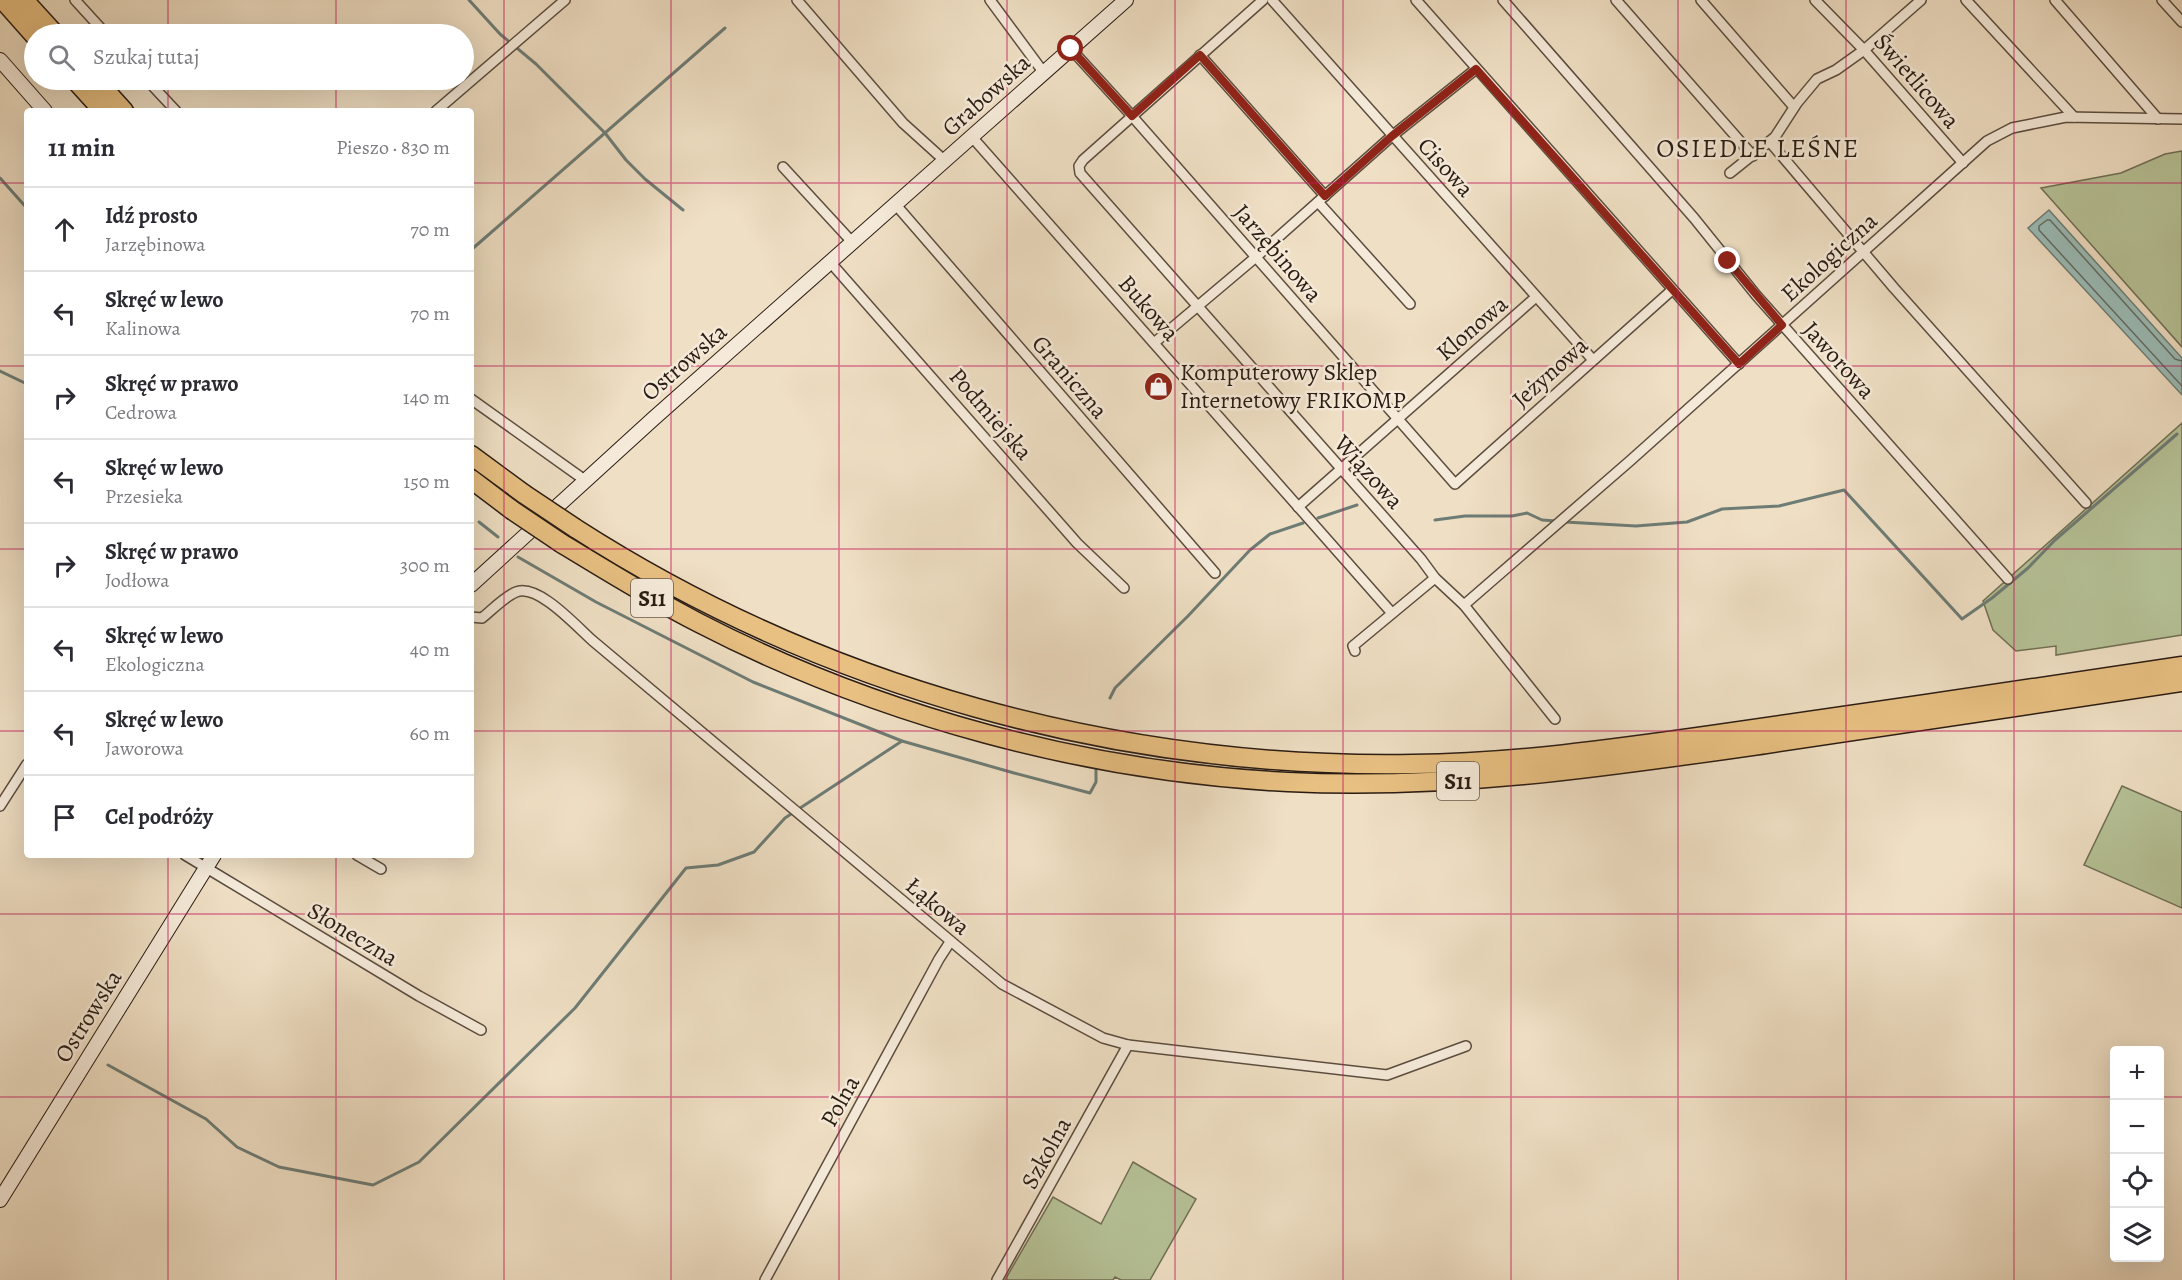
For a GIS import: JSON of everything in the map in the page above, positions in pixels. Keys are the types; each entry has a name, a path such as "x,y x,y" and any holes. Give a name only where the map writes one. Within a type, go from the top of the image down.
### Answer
{"highway":[{"path":"3,0 24,24"},
{"path":"24,0 47,24"},
{"path":"84,90 100,108"},
{"path":"105,90 121,108"},
{"name":"S11","path":"474,457 575,528 684,591 754,626 822,656 902,685 990,712 1064,730 1161,748 1265,760 1414,764 1565,754 1753,730 2182,666"},
{"name":"S11","path":"474,481 561,543 634,588 702,625 819,677 886,703 1020,742 1072,754 1197,774 1286,782 1370,784 1509,778 1708,752 2182,682"}],"street":[{"path":"75,0 97,24"},
{"path":"474,78 565,0"},
{"path":"797,0 903,123 945,161"},
{"path":"990,0 1044,73"},
{"name":"Grabowska","path":"928,176 1126,0"},
{"path":"1132,116 1263,0"},
{"name":"Cisowa","path":"1272,0 1593,360"},
{"path":"1416,0 1739,364"},
{"name":"Jaworowa","path":"1503,0 1694,219 1782,325 2008,579"},
{"path":"1616,0 1753,156"},
{"path":"1701,0 1794,107"},
{"name":"Świetlicowa","path":"1815,0 1864,50 1963,163"},
{"path":"1730,173 1775,137 1794,107 1817,79 1836,70 1864,50 1921,0"},
{"path":"1966,0 2074,117"},
{"path":"2055,0 2158,119"},
{"path":"2162,0 2182,22"},
{"name":"Jarzębinowa","path":"1071,49 1455,484"},
{"path":"1200,55 1410,304"},
{"path":"0,60 24,87"},
{"path":"1154,343 1196,305 1256,257 1392,136 1476,69"},
{"path":"26,90 42,108"},
{"path":"156,90 173,108"},
{"path":"439,108 460,90"},
{"name":"Wiązowa","path":"1132,116 1083,160 1079,166 1080,173 1421,559 1435,578 1464,605 1555,719"},
{"name":"Ekologiczna","path":"1464,605 1739,364 1987,141 2012,128 2074,117 2182,119"},
{"name":"Bukowa","path":"972,137 1391,612"},
{"path":"1770,142 2086,503"},
{"path":"783,166 853,243"},
{"name":"Ostrowska","path":"474,582 653,419 928,176"},
{"name":"Graniczna","path":"896,206 1215,573"},
{"name":"Podmiejska","path":"831,263 1077,543 1125,588"},
{"name":"Jeżynowa","path":"1455,484 1672,290"},
{"name":"Klonowa","path":"1298,507 1536,297"},
{"path":"474,401 586,481"},
{"path":"1355,651 1353,646 1391,612 1435,578"},
{"name":"Łąkowa","path":"474,619 482,618 509,596 522,590 533,592 546,600 1002,984 1103,1038 1128,1045 1387,1075 1466,1046"},
{"path":"0,806 24,769"},
{"name":"Słoneczna","path":"189,858 419,996 481,1030"},
{"name":"Ostrowska","path":"0,1200 212,858"},
{"path":"362,858 381,869"},
{"name":"Polna","path":"765,1280 950,942"},
{"name":"Szkolna","path":"997,1280 1128,1045"}],"green space":[{"path":"2182,151 2182,347 2041,188 2121,173 2165,154"},
{"path":"2182,423 2182,635 2056,655 2056,646 2016,651 1993,630 1983,601"},
{"path":"2122,786 2182,812 2182,908 2084,865"},
{"path":"1133,1162 1196,1199 1150,1280 1121,1280 1115,1277 1113,1280 1005,1280 1053,1197 1101,1224"}],"water":[{"path":"2049,210 2182,358 2182,395 2028,228"}],"waterway":[{"path":"469,0 500,34 536,64 605,133 626,160 645,179 683,210"},
{"path":"474,247 725,28"},
{"path":"0,178 24,205"},
{"path":"0,371 24,383"},
{"path":"1565,522 1636,526 1687,522 1722,509 1779,506 1844,490 1962,619 2028,568 2055,540 2177,434"},
{"path":"1318,518 1357,505"},
{"path":"1435,520 1465,516 1512,516 1527,513 1542,520 1556,521"},
{"path":"479,522 498,537"},
{"path":"1110,698 1115,688 1188,616 1250,550 1270,534 1303,523"},
{"path":"518,557 596,602 753,682 902,741 1090,793 1096,782 1096,769"},
{"path":"108,1065 206,1119 237,1147 279,1167 373,1185 419,1162 575,1008 686,868 718,865 754,852 785,818 902,741"}],"place":[{"name":"Komputerowy Sklep Internetowy FRIKOMP","path":"1159,386"}],"district":[{"name":"OSIEDLE LEŚNE","path":"1758,148"}],"route":[{"path":"1071,49 1132,116 1200,55 1325,196 1392,136 1476,69 1739,364 1782,325 1728,261"}]}
